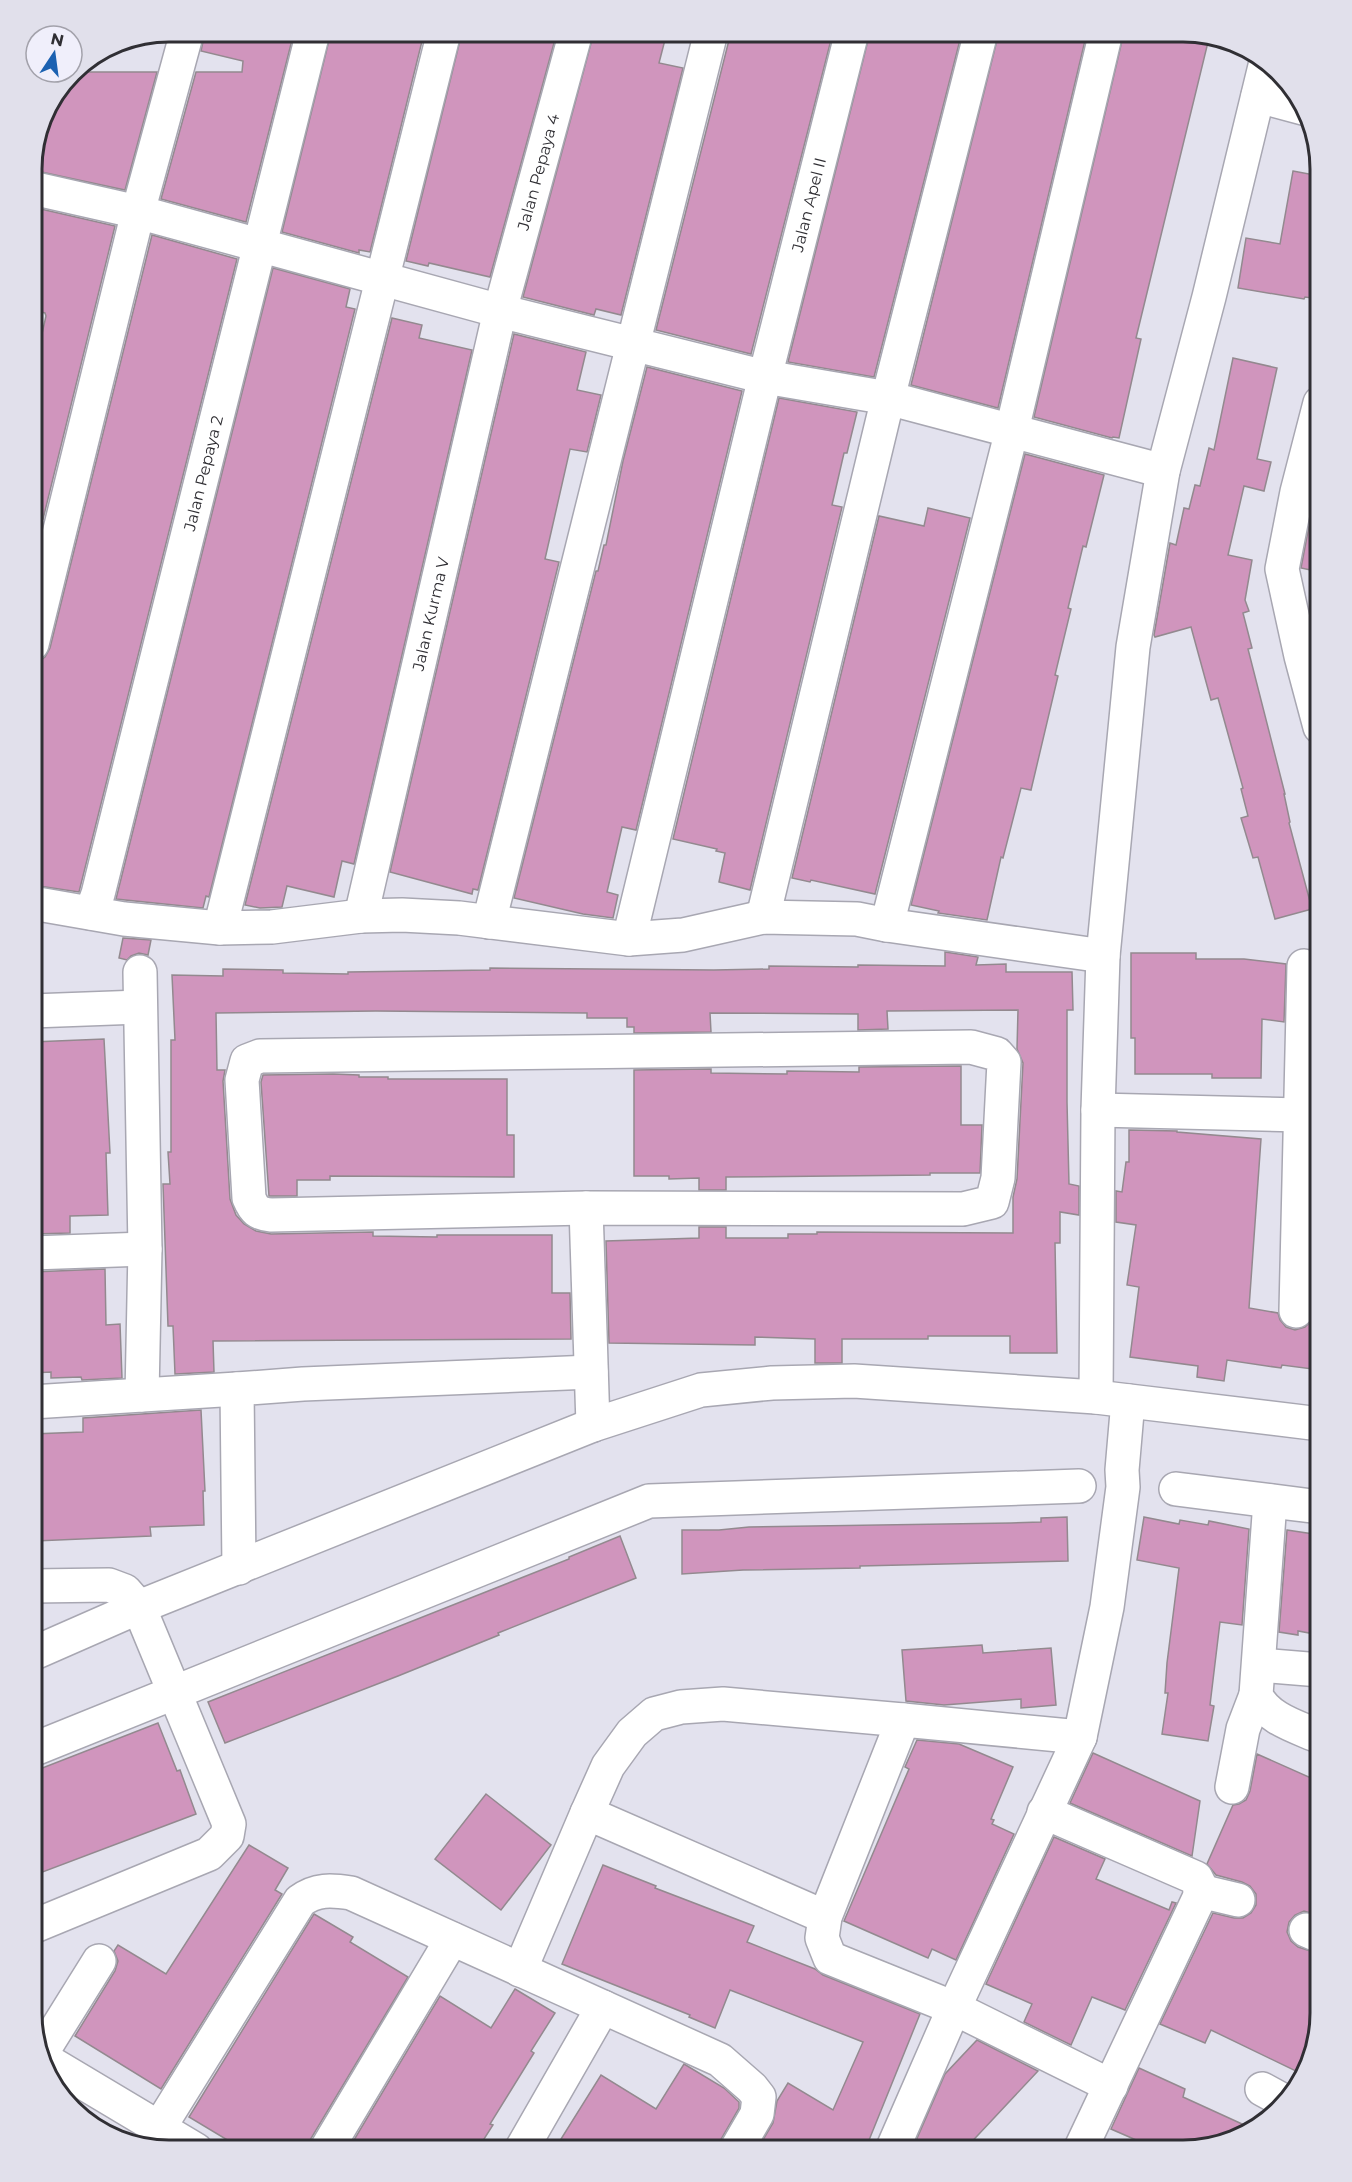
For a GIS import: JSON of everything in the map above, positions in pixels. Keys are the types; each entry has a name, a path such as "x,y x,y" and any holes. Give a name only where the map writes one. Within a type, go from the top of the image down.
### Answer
{"street":[{"path":"42,603 138,212 184,42"},
{"name":"Jalan Pepaya 2","path":"91,913 98,894 310,42"},
{"path":"220,928 442,42"},
{"name":"Jalan Pepaya 4","path":"500,311 573,42"},
{"path":"489,922 708,42"},
{"name":"Jalan Apel II","path":"629,939 765,377 849,42"},
{"path":"763,917 888,398 978,42"},
{"path":"887,925 1012,430 1104,42"},
{"path":"896,2140 954,2008 1080,1737 1107,1607 1123,1487 1098,1110 1103,956 1133,647 1163,471 1209,297 1264,71"},
{"path":"1258,96 1293,105"},
{"path":"42,190 138,212 500,311 632,342 765,377 888,398 1163,471"},
{"name":"Jalan Kurma V","path":"361,916 500,311"},
{"path":"1309,494 1282,569 1310,654"},
{"path":"42,905 124,919 220,928 272,927 361,916 402,915 489,922 629,939 683,935 763,917 857,919 1103,956"},
{"path":"1304,966 1310,1037"},
{"path":"140,972 146,1249 142,1395"},
{"path":"42,1011 140,1007"},
{"path":"971,1047 997,1054 1004,1062 998,1178 992,1202 983,1206 963,1209 586,1208 260,1214 253,1208 249,1198 242,1080 247,1061 260,1056 971,1047"},
{"path":"1296,1311 1309,1237 1300,1115 1310,1055"},
{"path":"1098,1110 1300,1115"},
{"path":"586,1208 593,1425"},
{"path":"42,1252 146,1249"},
{"path":"42,1401 303,1384 591,1372"},
{"path":"42,1650 141,1613 239,1568 593,1425 701,1390 772,1383 854,1381 1310,1423"},
{"path":"237,1389 239,1568"},
{"path":"42,1745 173,1686 649,1501 1078,1486"},
{"path":"1176,1489 1310,1506"},
{"path":"1270,1501 1258,1680 1261,1706 1270,1714 1310,1732"},
{"path":"42,1586 109,1585 125,1591 141,1613 229,1824 227,1836 208,1854 42,1923"},
{"path":"1258,1680 1310,1672"},
{"path":"1232,1787 1243,1729 1258,1680"},
{"path":"520,1970 608,1766 632,1732 654,1714 681,1707 723,1704 1080,1737"},
{"path":"903,1720 825,1917 822,1938 830,1958 954,2008 1111,2086"},
{"path":"1044,1812 1196,1878 1200,1886 1200,1896 1085,2140"},
{"path":"588,1813 825,1917"},
{"path":"159,2128 300,1901 311,1893 330,1890 351,1893 720,2060 759,2097 757,2114 742,2140"},
{"path":"1200,1891 1238,1900"},
{"path":"332,2140 452,1939"},
{"path":"46,2046 99,1961"},
{"path":"527,2140 603,2007"},
{"path":"53,2065 179,2140"}],"building":[{"path":"203,42 291,42 246,222 161,199 196,72 242,72 243,61 201,51"},
{"path":"329,42 422,42 370,252 359,250 359,253 282,232"},
{"path":"460,42 554,42 490,277 429,263 428,266 406,261"},
{"path":"591,42 664,42 659,63 683,68 621,315 596,309 594,315 523,297"},
{"path":"728,42 830,42 751,354 656,330"},
{"path":"868,42 959,42 874,377 788,362"},
{"path":"997,42 1085,42 998,408 911,385"},
{"path":"1122,42 1208,44 1136,338 1141,339 1119,438 1034,417"},
{"path":"157,72 125,190 42,172 46,136 55,113 74,84 84,84 85,73"},
{"path":"1293,171 1310,174 1310,298 1304,299 1238,288 1246,238 1280,244"},
{"path":"42,209 115,226 43,519 42,334 45,313 42,312"},
{"path":"152,235 237,259 79,892 42,886 42,659 50,648"},
{"path":"273,268 350,289 346,307 355,309 209,897 206,896 203,908 116,899"},
{"path":"392,318 422,325 419,338 472,350 354,864 342,861 334,897 287,886 282,907 260,908 245,905"},
{"path":"514,334 586,352 577,390 601,395 587,452 570,449 545,559 559,562 478,890 473,889 472,894 390,872"},
{"path":"1233,358 1277,368 1257,459 1271,462 1264,491 1244,486 1228,555 1252,560 1245,600 1249,611 1243,613 1252,648 1248,649 1310,902 1310,910 1275,919 1258,857 1253,858 1241,818 1248,816 1241,789 1243,788 1218,698 1211,700 1191,627 1155,637 1154,635 1170,543 1176,545 1184,508 1189,509 1195,485 1200,486 1209,448 1214,450"},
{"path":"647,367 742,391 636,830 622,827 607,892 618,895 613,918 583,914 514,898 596,571 598,571 604,545 606,545 623,461"},
{"path":"779,398 857,412 847,453 844,453 832,505 842,507 750,890 719,882 725,853 673,839"},
{"path":"1025,454 1104,475 1068,608 1071,609 1055,675 1058,676 1031,790 1021,788 1003,858 1001,857 987,920 938,913 939,911 911,905"},
{"path":"928,508 970,518 875,894 792,878 879,516 924,526"},
{"path":"1309,526 1310,526 1310,570 1301,568"},
{"path":"123,938 151,940 148,955 139,953 127,960 119,958"},
{"path":"945,952 978,957 976,965 1006,964 1006,972 1072,972 1073,1010 1067,1010 1069,1184 1079,1186 1079,1215 1060,1212 1060,1243 1055,1243 1057,1353 1010,1353 1010,1336 842,1339 842,1363 815,1363 815,1339 755,1337 755,1345 609,1343 606,1241 699,1238 699,1227 726,1227 726,1238 788,1238 788,1234 817,1234 817,1232 1013,1233 1013,1197 1017,1179 1023,1063 1017,1049 1018,1010 887,1011 888,1029 858,1030 858,1014 710,1013 711,1032 634,1033 634,1027 627,1027 627,1018 587,1018 587,1013 376,1011 216,1013 217,1070 225,1070 223,1081 230,1199 236,1215 244,1224 256,1231 271,1234 373,1232 373,1236 437,1237 437,1235 552,1235 552,1293 570,1293 571,1339 213,1341 214,1372 175,1374 173,1326 168,1326 163,1184 170,1184 168,1152 171,1152 171,1040 175,1040 172,975 223,976 223,969 348,974 348,972 490,970 490,968 714,970 769,969 769,966 945,966"},
{"path":"1131,953 1196,953 1196,959 1244,959 1286,964 1284,1022 1262,1019 1261,1078 1212,1078 1212,1074 1135,1074 1135,1038 1131,1038"},
{"path":"104,1039 110,1153 106,1153 108,1215 70,1216 70,1233 42,1234 42,1042"},
{"path":"961,1066 961,1125 982,1125 980,1173 726,1177 726,1190 699,1190 699,1178 669,1179 669,1176 634,1176 634,1070 711,1069 711,1073 787,1074 787,1071 859,1072 859,1067"},
{"path":"333,1074 388,1077 388,1079 507,1079 507,1135 514,1135 514,1177 330,1176 330,1180 297,1180 297,1196 269,1196 261,1082 263,1075"},
{"path":"1129,1130 1177,1131 1261,1139 1249,1308 1278,1313 1286,1327 1295,1330 1305,1327 1310,1322 1310,1369 1282,1365 1281,1368 1227,1360 1224,1381 1197,1377 1198,1366 1130,1357 1139,1287 1127,1285 1136,1225 1116,1222 1116,1191 1122,1192 1126,1162 1129,1162"},
{"path":"105,1269 106,1325 120,1324 122,1378 82,1380 81,1377 51,1378 51,1372 42,1372 42,1272"},
{"path":"201,1410 205,1491 203,1491 204,1525 150,1527 151,1536 42,1541 42,1434 83,1432 83,1418"},
{"path":"1067,1517 1068,1561 860,1566 860,1568 743,1570 682,1574 682,1530 1041,1522 1041,1518"},
{"path":"1144,1517 1179,1524 1180,1520 1208,1525 1209,1521 1249,1529 1242,1625 1220,1622 1210,1705 1214,1706 1208,1741 1162,1734 1168,1693 1165,1693 1167,1663 1179,1568 1137,1560"},
{"path":"1287,1530 1310,1533 1310,1633 1298,1631 1298,1635 1279,1632"},
{"path":"620,1536 636,1578 398,1676 225,1743 208,1702 569,1559 569,1557"},
{"path":"982,1645 983,1653 1051,1648 1056,1705 1021,1708 1021,1699 944,1705 906,1701 902,1650"},
{"path":"158,1723 177,1771 180,1770 196,1814 42,1872 42,1768"},
{"path":"917,1740 959,1744 1013,1767 991,1819 994,1820 992,1824 1014,1834 956,1960 932,1949 928,1958 844,1921 909,1769 905,1767"},
{"path":"1093,1753 1200,1801 1192,1856 1070,1803"},
{"path":"1257,1754 1310,1778 1310,1913 1304,1911 1295,1915 1289,1922 1287,1932 1291,1941 1298,1947 1310,1951 1309,2030 1306,2046 1296,2071 1211,2030 1205,2043 1160,2024 1213,1913 1243,1918 1251,1913 1256,1905 1256,1894 1250,1886 1216,1875 1207,1864 1233,1805 1246,1800"},
{"path":"486,1794 551,1845 501,1910 435,1859"},
{"path":"1054,1837 1105,1859 1096,1879 1169,1910 1172,1902 1176,1903 1125,2010 1092,1997 1071,2045 1024,2022 1032,2004 986,1984"},
{"path":"249,1845 288,1868 275,1890 282,1894 161,2089 75,2036 115,1971 118,1961 114,1951 118,1945 166,1974"},
{"path":"603,1865 656,1886 655,1888 754,1926 747,1942 920,2014 869,2140 763,2140 773,2123 777,2101 788,2083 833,2110 863,2042 730,1990 715,2028 689,2017 690,2015 562,1964"},
{"path":"314,1914 353,1937 350,1942 408,1977 310,2140 227,2140 189,2117"},
{"path":"515,1989 555,2013 531,2051 534,2053 490,2124 493,2125 483,2140 354,2140 440,1996 491,2028"},
{"path":"977,2040 1038,2071 973,2140 916,2140 945,2074"},
{"path":"684,2064 724,2088 739,2102 739,2108 721,2140 561,2139 601,2075 656,2109"},
{"path":"1139,2068 1185,2089 1183,2097 1243,2125 1216,2136 1183,2140 1136,2140 1111,2129"}]}
